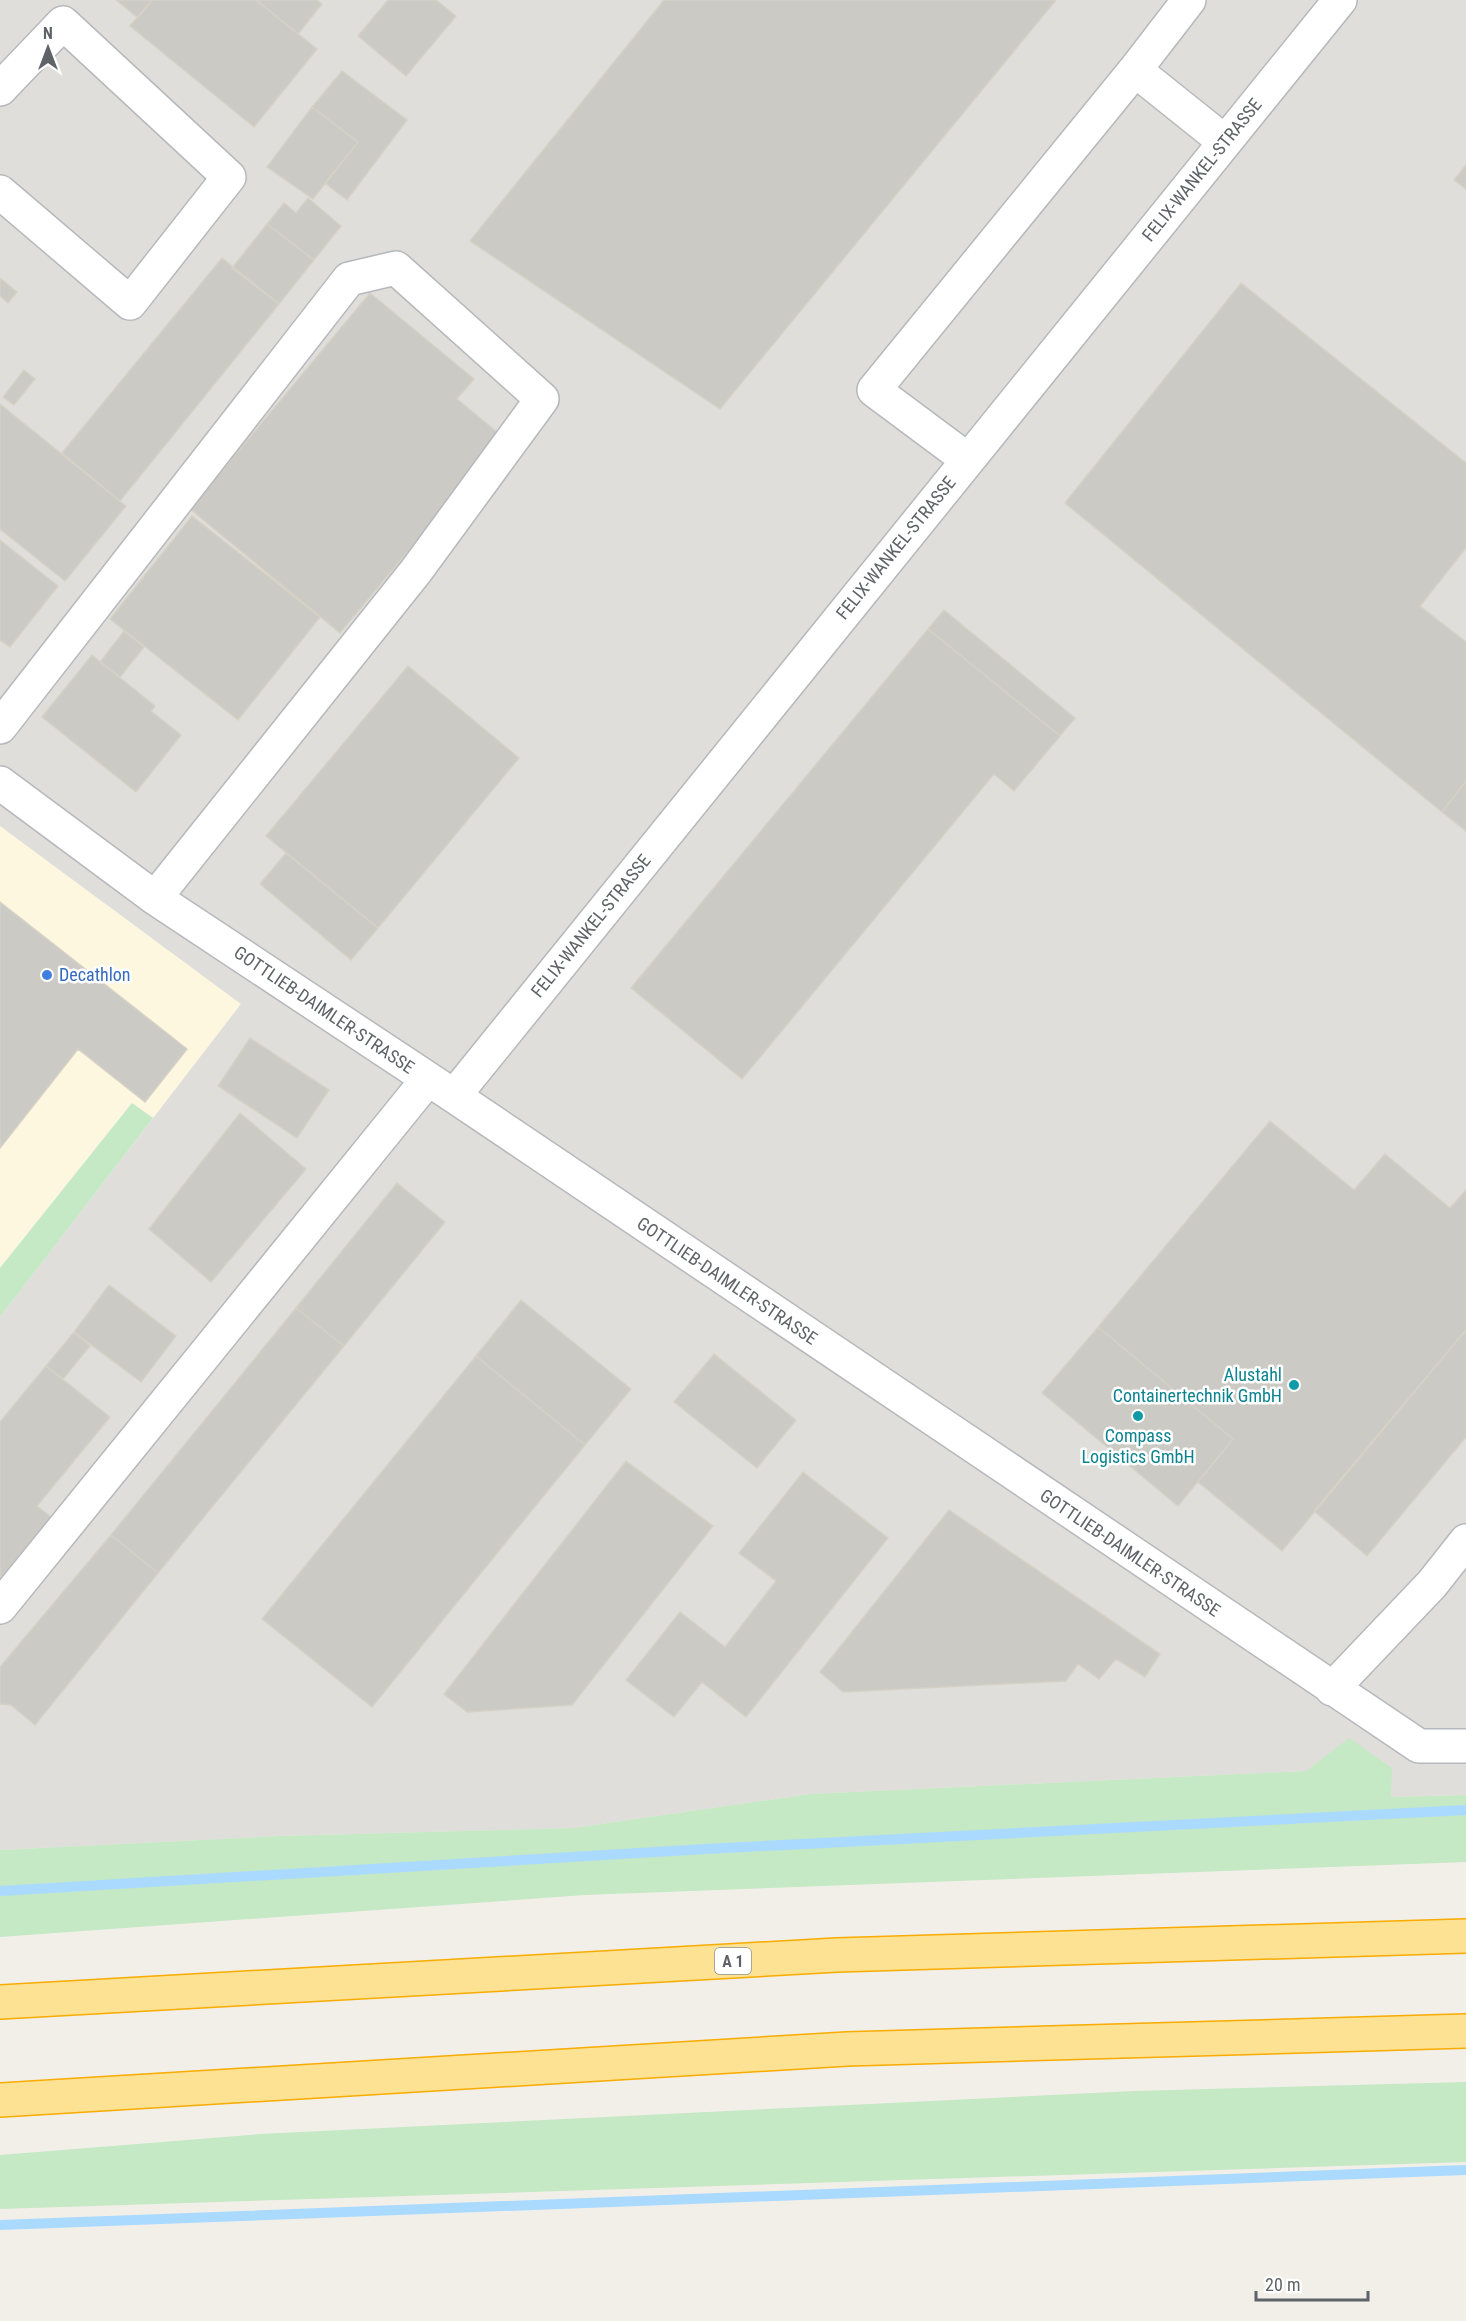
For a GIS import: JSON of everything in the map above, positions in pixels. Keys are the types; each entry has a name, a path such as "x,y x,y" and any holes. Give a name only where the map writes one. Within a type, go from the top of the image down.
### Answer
{"highway":[{"name":"A 1","path":"0,2001 837,1955 1466,1936"},
{"path":"0,2100 848,2049 1466,2031"}],"street":[{"path":"968,460 874,390 1135,70 1189,0"},
{"name":"FELIX-WANKEL-STRASSE","path":"0,1608 441,1088 968,460 1340,0"},
{"path":"0,89 63,22 229,177 130,303 0,192"},
{"path":"1135,70 1225,142"},
{"path":"0,727 349,279 396,268 542,399 416,571 155,898"},
{"name":"GOTTLIEB-DAIMLER-STRASSE","path":"0,783 155,898 441,1088 1332,1689 1419,1746 1466,1746"},
{"path":"1332,1689 1432,1584 1466,1541"}],"shaded area":[{"path":"0,0 1466,0 1466,1795 1390,1797 1349,1739 1306,1771 810,1794 573,1828 279,1836 0,1850 0,1317 241,1004 0,826"},
{"path":"0,826 241,1004 153,1118 132,1103 0,1268"}],"green space":[{"path":"132,1103 153,1118 0,1317 0,1268"},
{"path":"1349,1738 1392,1768 1391,1797 1466,1795 1466,1862 585,1895 0,1937 0,1850 279,1836 573,1828 810,1794 1306,1771"},
{"path":"1466,2082 1466,2162 0,2209 0,2155 261,2134 1134,2091"}],"building":[{"path":"116,0 152,0 138,18"},
{"path":"152,0 256,0 317,49 254,127 130,26"},
{"path":"256,0 317,0 322,4 298,34"},
{"path":"388,0 436,0 456,16 406,76 358,36"},
{"path":"664,0 1056,0 720,409 470,241"},
{"path":"342,71 407,120 347,200 325,183 358,142 312,107"},
{"path":"312,107 358,142 313,199 267,167"},
{"path":"1466,165 1466,189 1454,180"},
{"path":"308,198 341,226 314,260 267,224 284,203 296,213"},
{"path":"267,224 314,260 279,304 232,268"},
{"path":"222,258 279,304 120,501 62,453"},
{"path":"0,278 17,292 8,303 0,296"},
{"path":"1241,283 1466,463 1466,548 1420,606 1466,642 1466,781 1442,812 1065,503"},
{"path":"370,293 474,379 457,399 503,437 340,633 190,509"},
{"path":"24,370 35,379 14,405 3,397"},
{"path":"0,404 126,506 65,581 0,529"},
{"path":"192,516 320,617 238,720 110,619"},
{"path":"0,540 58,586 10,647 0,640"},
{"path":"944,610 1075,718 1060,736 928,629"},
{"path":"928,629 1060,736 1014,791 994,774 742,1079 631,988"},
{"path":"124,631 144,647 120,677 100,662"},
{"path":"92,655 155,706 151,711 181,735 136,792 42,717"},
{"path":"408,666 519,758 378,928 266,836"},
{"path":"1466,781 1466,831 1442,812"},
{"path":"286,853 378,928 351,960 260,884"},
{"name":"Decathlon","path":"0,902 187,1049 145,1102 78,1049 0,1148"},
{"path":"250,1038 329,1090 297,1138 218,1086"},
{"path":"240,1113 306,1169 211,1282 149,1229"},
{"name":"Alustahl Containertechnik GmbH","path":"1270,1121 1354,1190 1385,1154 1450,1208 1466,1190 1466,1330 1282,1551 1198,1482 1233,1439 1098,1327"},
{"path":"397,1183 445,1222 344,1346 296,1308"},
{"path":"109,1285 176,1336 141,1382 74,1332"},
{"path":"521,1300 631,1389 585,1445 476,1356"},
{"path":"296,1308 344,1346 158,1573 111,1535"},
{"name":"Compass Logistics GmbH","path":"1098,1327 1233,1439 1178,1506 1042,1393"},
{"path":"1466,1330 1466,1437 1367,1556 1314,1511"},
{"path":"74,1332 90,1346 63,1379 46,1366"},
{"path":"714,1354 796,1420 757,1468 674,1402"},
{"path":"476,1356 585,1445 372,1707 262,1619"},
{"path":"46,1366 110,1417 37,1506 51,1517 0,1579 0,1422"},
{"path":"626,1461 713,1526 572,1705 467,1712 444,1694"},
{"path":"803,1472 888,1538 746,1717 702,1682 674,1717 626,1680 680,1612 725,1647 776,1581 739,1553"},
{"path":"949,1510 1160,1654 1145,1677 1116,1659 1099,1679 1078,1664 1066,1681 843,1692 820,1672"},
{"path":"111,1535 158,1573 35,1725 11,1705 0,1704 0,1667"}],"waterway":[{"path":"0,1891 706,1849 1466,1810"},
{"path":"0,2225 1466,2170"}],"place":[{"name":"Decathlon","path":"47,975"},
{"name":"Alustahl Containertechnik GmbH","path":"1294,1385"},
{"name":"Compass Logistics GmbH","path":"1138,1416"}]}
